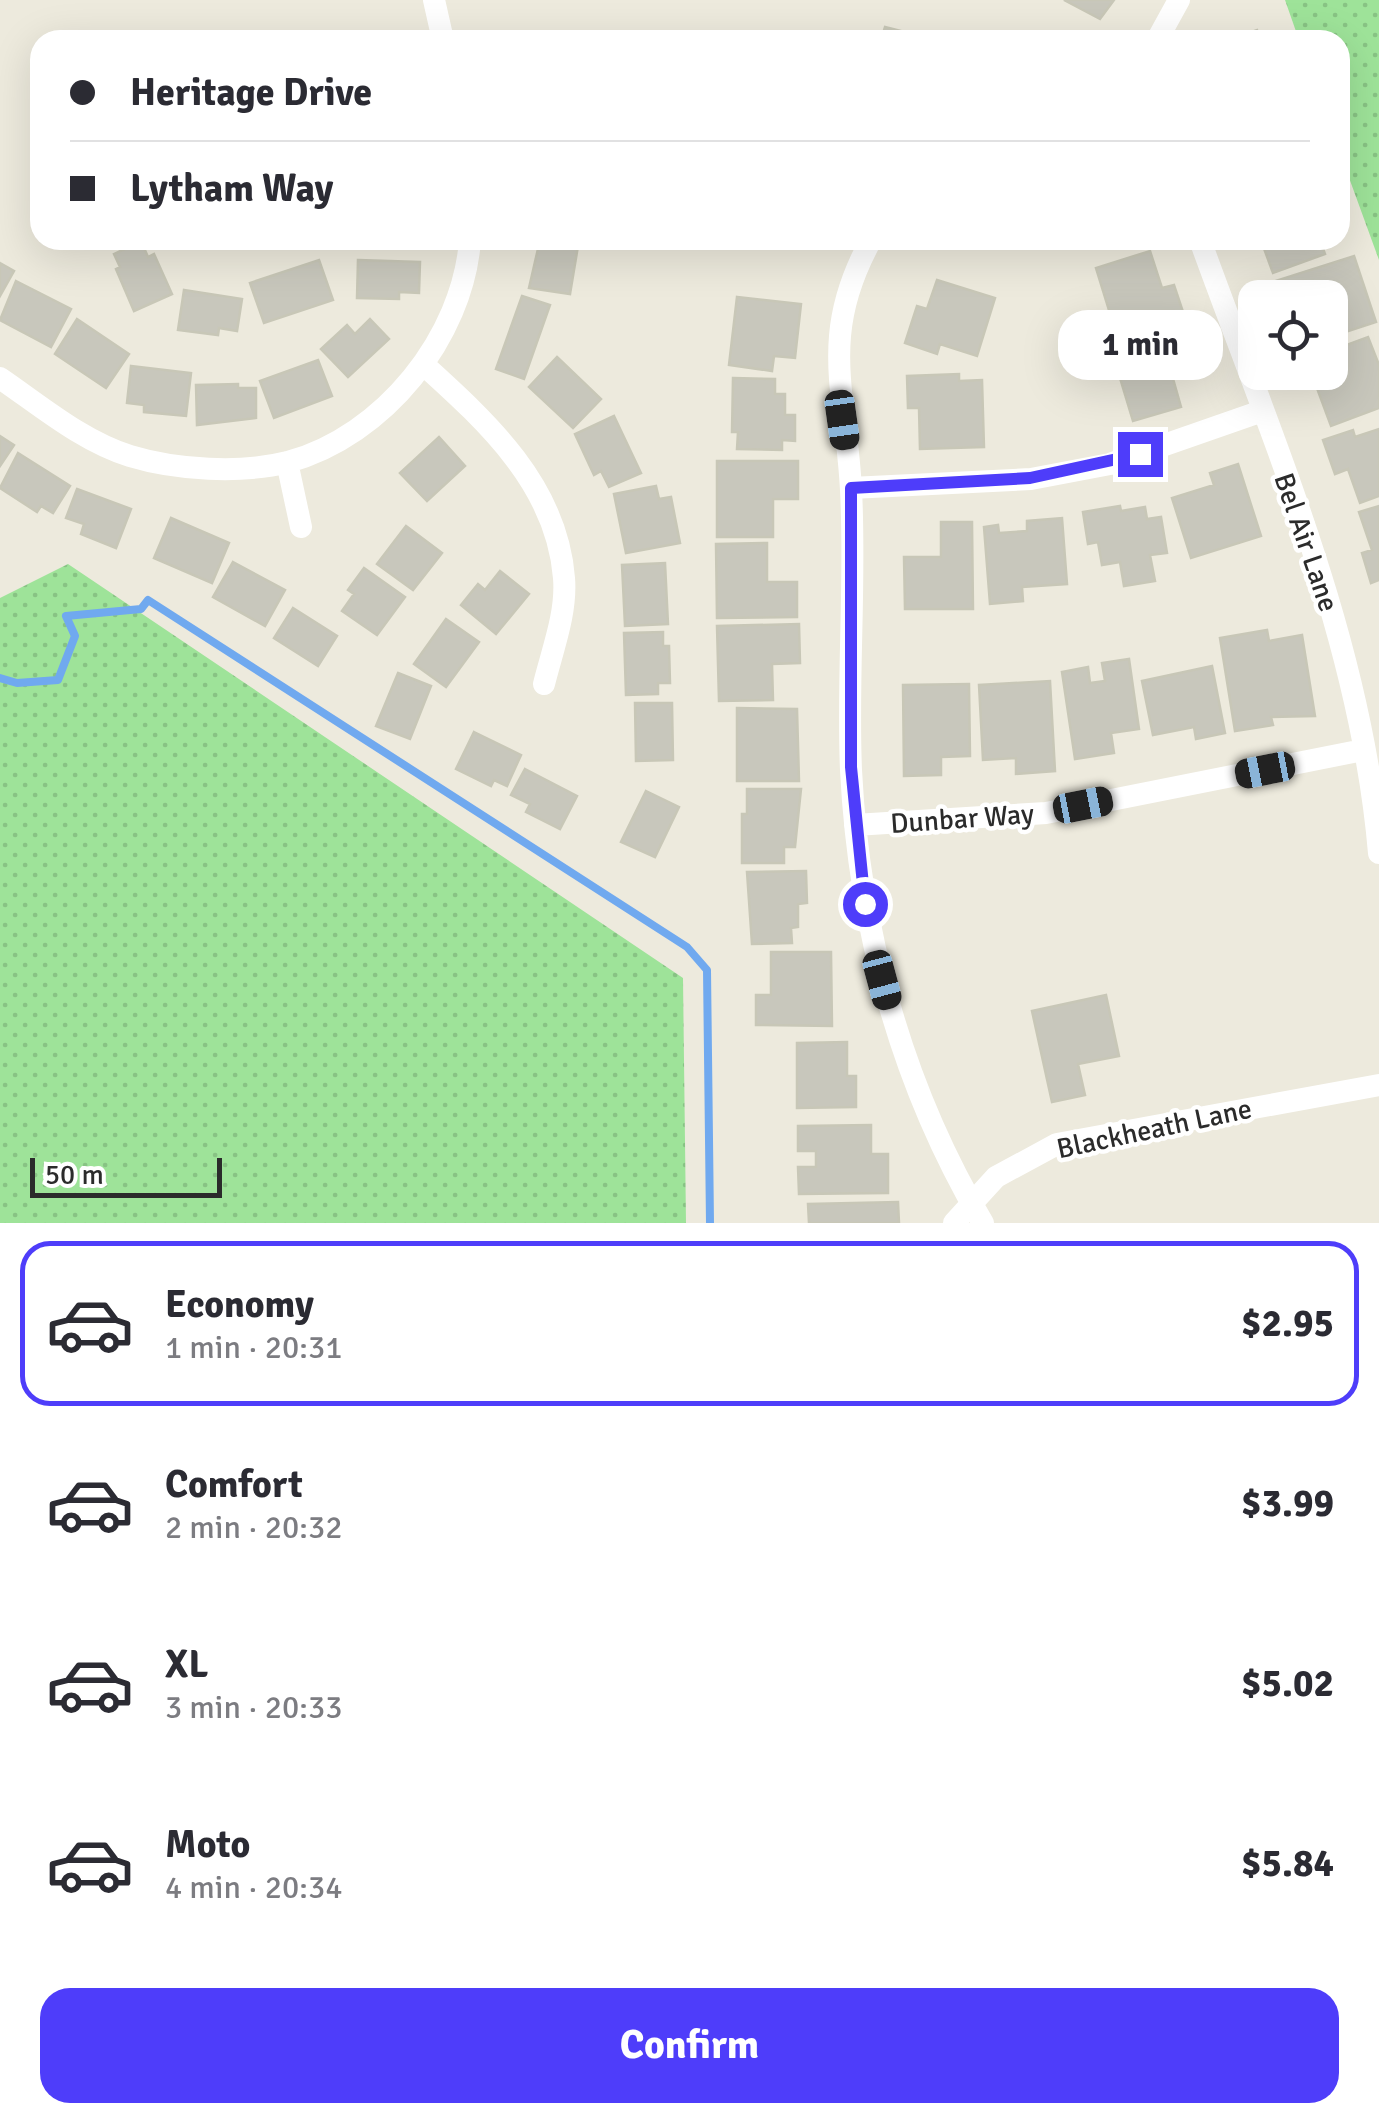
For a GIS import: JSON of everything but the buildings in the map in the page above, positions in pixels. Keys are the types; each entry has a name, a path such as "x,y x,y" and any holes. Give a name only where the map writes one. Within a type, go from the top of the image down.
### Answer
{"street":[{"path":"434,0 440,30"},
{"path":"1162,30 1179,0"},
{"path":"0,378 90,439 130,456 175,465 230,468 287,462 330,445 378,410 424,365 450,320 469,250"},
{"path":"866,250 840,318 837,386 851,488 855,825 872,943 892,1017 914,1081 977,1214"},
{"name":"Bel Air Lane","path":"1204,250 1328,601 1364,750 1379,853"},
{"path":"424,365 504,442 544,504 564,578 561,616 544,684"},
{"path":"851,488 985,483 1094,467 1262,411"},
{"path":"287,462 301,528"},
{"name":"Dunbar Way","path":"855,825 1046,813 1364,750"},
{"name":"Blackheath Lane","path":"954,1223 977,1214 996,1177 1057,1144 1379,1085"}],"green space":[{"path":"1285,0 1379,0 1379,260 1350,180 1350,30 1296,30"},
{"path":"68,564 683,978 686,1223 0,1223 0,598"}],"waterway":[{"path":"0,678 17,683 58,680 75,636 66,616 141,609 148,600 687,947 707,970 710,1223"}],"route":[{"path":"865,904 858,866 851,767 851,488 1030,478 1110,464 1140,454"}]}
